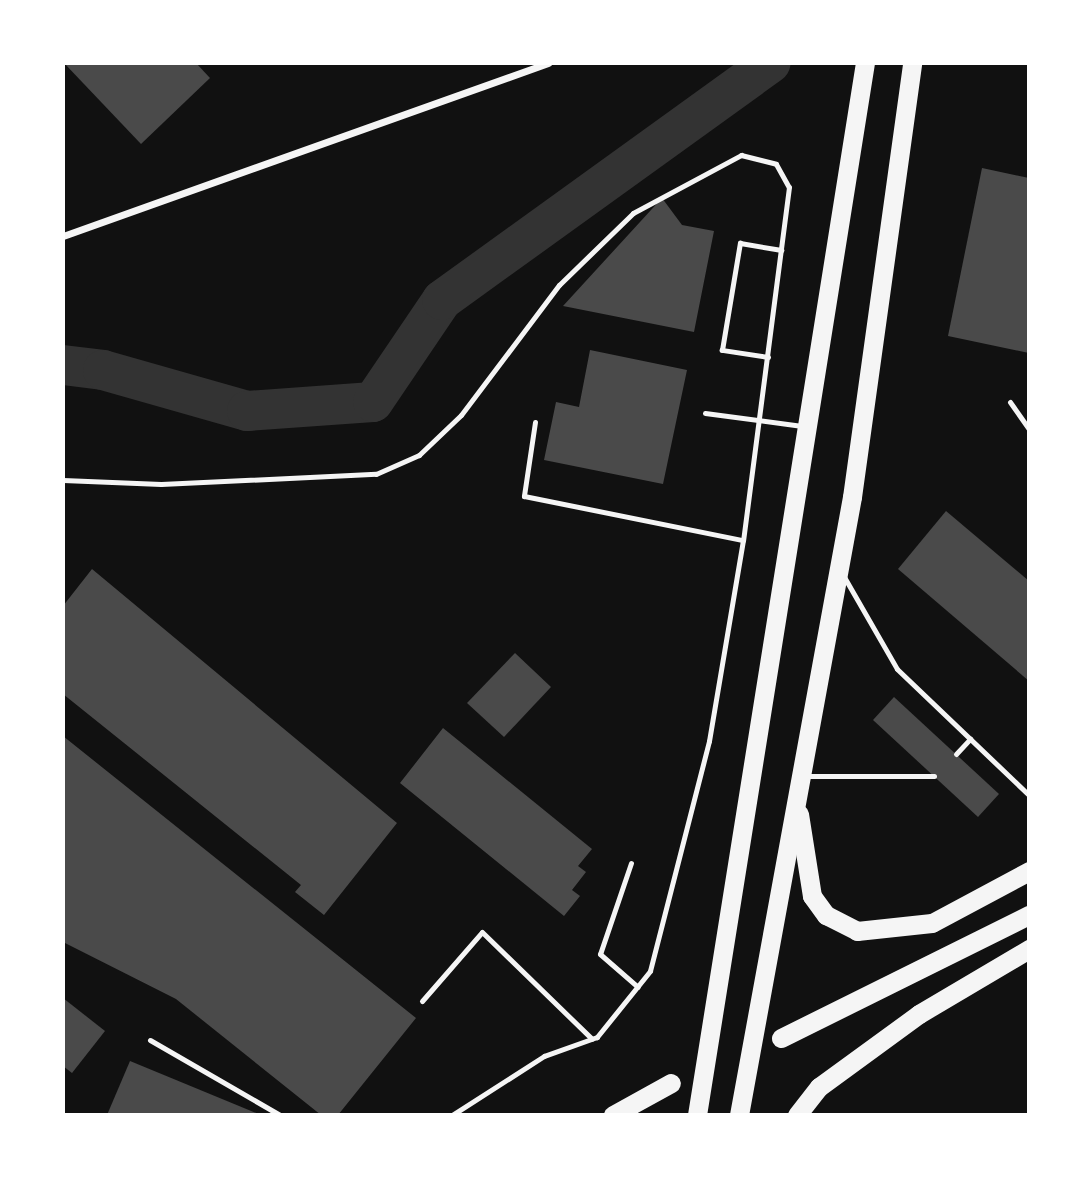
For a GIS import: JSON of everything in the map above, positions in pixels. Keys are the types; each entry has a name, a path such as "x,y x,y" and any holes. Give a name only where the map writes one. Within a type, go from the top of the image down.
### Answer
{"highway":[{"path":"697,1115 865,63"},
{"path":"739,1115 758,982 797,796 839,568 912,63"},
{"path":"797,796 812,896 826,915 857,931 932,923 1029,871"},
{"path":"781,1038 1029,915"},
{"path":"797,1115 820,1087 919,1014 1029,949"},
{"path":"613,1115 671,1083"}],"street":[{"path":"63,236 548,63"}],"lane":[{"path":"63,480 314,479 376,474 419,455 461,415 559,285 633,213 741,155 776,164 789,187 761,419 743,540 709,741 675,887 650,971 592,1039 544,1056 452,1115"},
{"path":"768,357 722,349 740,243 781,250"},
{"path":"1010,402 1029,429"},
{"path":"705,412 808,427"},
{"path":"535,422 524,496 743,540"},
{"path":"839,568 897,669 1029,795"},
{"path":"956,754 970,739"},
{"path":"800,775 934,776"},
{"path":"631,863 600,954 638,987"},
{"path":"422,1001 482,932 592,1039"},
{"path":"150,1040 280,1115"}],"building":[{"path":"64,63 196,63 210,78 141,144"},
{"path":"982,168 1029,178 1029,353 948,336"},
{"path":"662,198 682,225 714,231 694,332 563,306"},
{"path":"590,350 687,370 663,484 544,460 556,402 579,407"},
{"path":"946,511 1029,581 1029,681 898,569"},
{"path":"92,569 397,823 324,915 295,892 301,885 63,694 63,606"},
{"path":"515,653 551,687 504,737 467,703"},
{"path":"894,697 999,794 978,817 873,720"},
{"path":"443,728 592,849 578,866 586,872 572,890 580,896 564,916 400,783"},
{"path":"63,736 416,1018 338,1115 321,1115 176,999 63,942"},
{"path":"63,998 105,1031 72,1073 63,1066"},
{"path":"130,1061 261,1115 107,1115"}],"waterway":[{"path":"63,365 103,370 247,411 373,402 442,300 771,63"}]}
